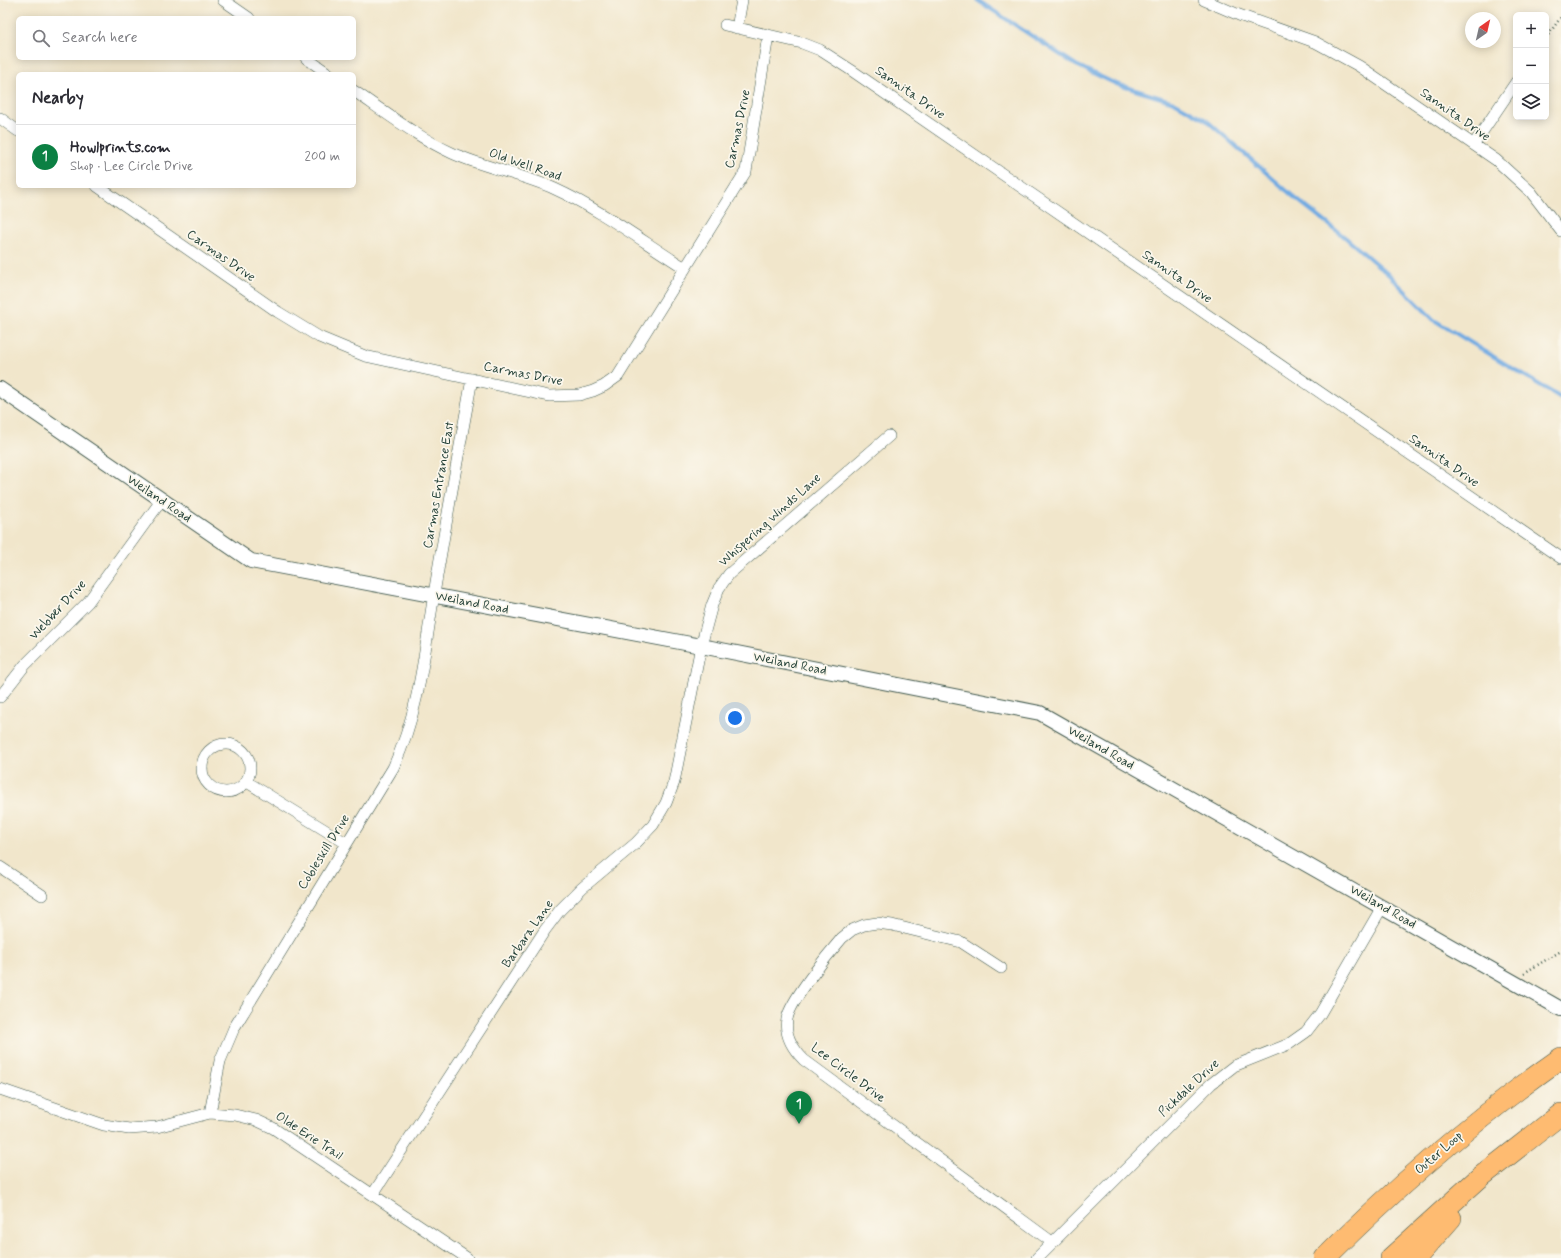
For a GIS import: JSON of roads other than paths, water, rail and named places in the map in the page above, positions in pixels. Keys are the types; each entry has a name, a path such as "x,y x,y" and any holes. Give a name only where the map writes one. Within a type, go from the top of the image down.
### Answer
{"highway":[{"name":"Outer Loop","path":"1325,1258 1382,1203 1458,1137 1560,1059"},
{"path":"1391,1258 1498,1163 1561,1114"},
{"path":"1416,1258 1498,1163"}],"street":[{"path":"223,0 246,16"},
{"path":"737,28 742,0"},
{"name":"Sannita Drive","path":"1204,0 1239,15 1315,42 1334,51 1474,144 1516,177 1544,208 1561,231"},
{"path":"725,25 768,36"},
{"name":"Sannita Drive","path":"768,36 802,43 820,50 1561,558"},
{"name":"Carmas Drive","path":"100,188 278,312 319,337 365,356 549,396 564,397 579,395 604,386 618,376 746,170 768,36"},
{"path":"309,60 327,72"},
{"path":"1474,144 1515,84"},
{"name":"Old Well Road","path":"356,92 405,126 451,153 480,164 535,181 581,202 685,268"},
{"path":"0,118 16,130"},
{"name":"Carmas Entrance East","path":"434,596 472,379"},
{"name":"Weiland Road","path":"0,389 251,561 701,646 1040,714 1561,1009"},
{"name":"Whispering Winds Lane","path":"701,646 716,594 729,574 889,436"},
{"name":"Webber Drive","path":"0,697 25,665 88,602 161,500"},
{"name":"Cobleskill Drive","path":"210,1113 220,1061 234,1028 393,768 405,742 413,718 423,670 434,596"},
{"name":"Barbara Lane","path":"373,1194 545,930 582,888 636,843 653,825 666,804 674,782 701,646"},
{"path":"232,745 239,748 245,753 251,767 247,782 234,792 217,792 210,787 202,773 204,757 216,746 232,745"},
{"path":"247,782 346,843"},
{"path":"0,867 42,895"},
{"name":"Pickdale Drive","path":"1038,1258 1052,1242 1211,1084 1234,1066 1290,1044 1306,1032 1320,1014 1382,907"},
{"name":"Lee Circle Drive","path":"1001,968 961,942 892,924 864,924 842,938 792,1005 787,1019 787,1034 794,1050 804,1060 1052,1242"},
{"name":"Olde Erie Trail","path":"0,1089 104,1125 129,1129 157,1127 210,1113 235,1115 256,1120 273,1128 467,1258"}],"waterway":[{"path":"977,0 1076,65 1116,84 1174,102 1206,120 1295,198 1346,238 1389,275 1434,320 1561,398"}],"place":[{"name":"Howlprints.com","path":"799,1124"}]}
